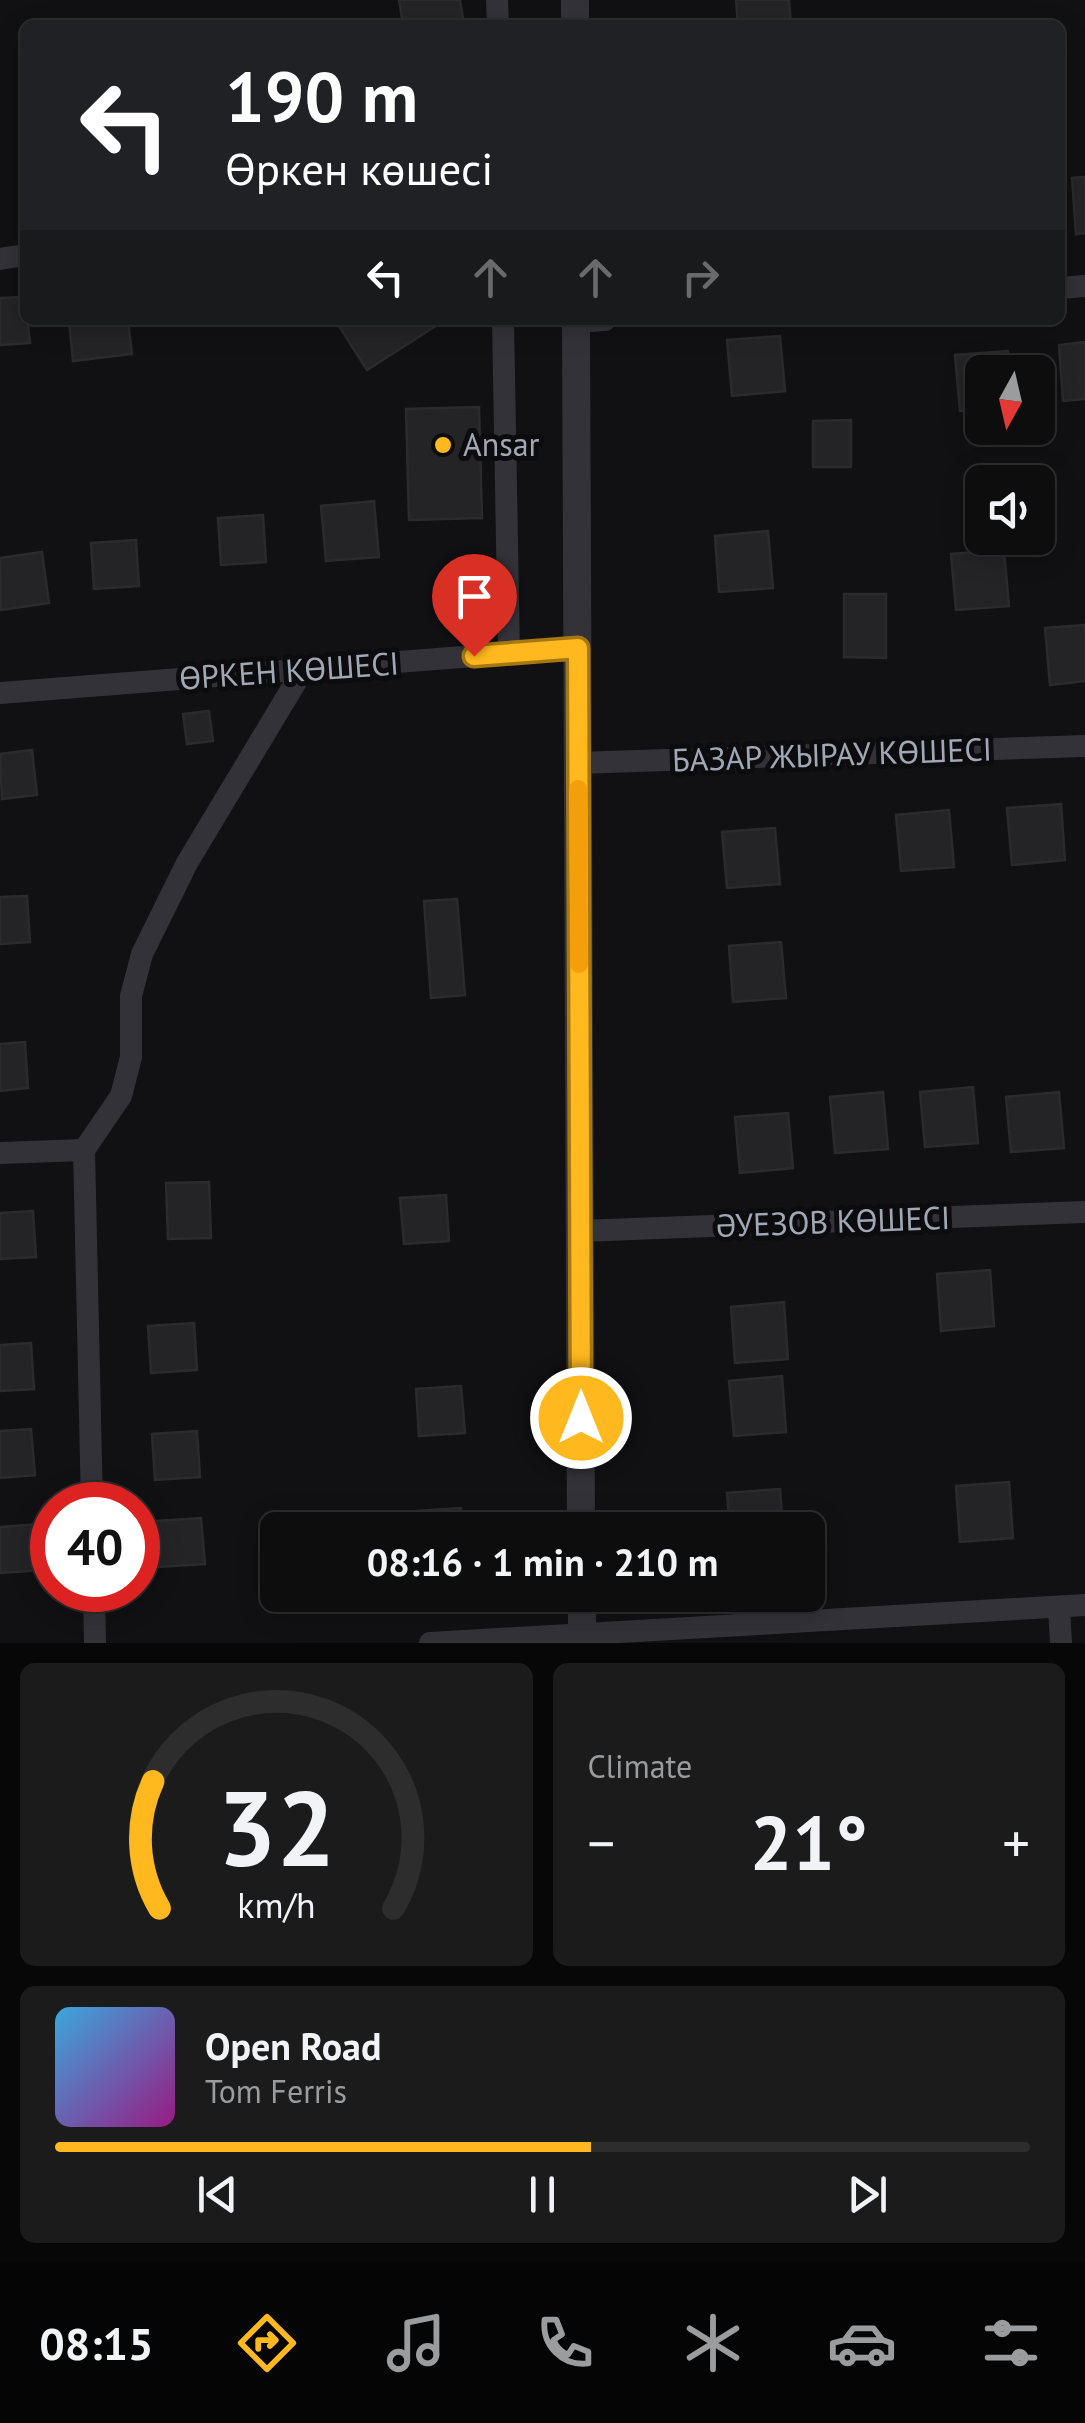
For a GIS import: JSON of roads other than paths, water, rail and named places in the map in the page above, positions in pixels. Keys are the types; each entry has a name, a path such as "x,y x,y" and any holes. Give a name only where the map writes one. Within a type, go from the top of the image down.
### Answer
{"street":[{"path":"504,325 508,654"},
{"path":"576,325 582,1512"},
{"name":"ӨРКЕН КӨШЕСІ","path":"0,693 578,648"},
{"path":"91,1482 84,1150 121,1096 131,1057 130,996 142,954 187,864 303,670"},
{"name":"БАЗАР ЖЫРАУ КӨШЕСІ","path":"578,764 1085,746"},
{"path":"0,1153 84,1150"},
{"name":"ӘУЕЗОВ КӨШЕСІ","path":"580,1231 1085,1212"},
{"path":"430,1643 582,1639 1085,1605"},
{"path":"1058,1607 1060,1643"},
{"path":"94,1612 95,1643"},
{"path":"582,1612 582,1639"}],"place":[{"name":"Ansar","path":"443,445"}]}
